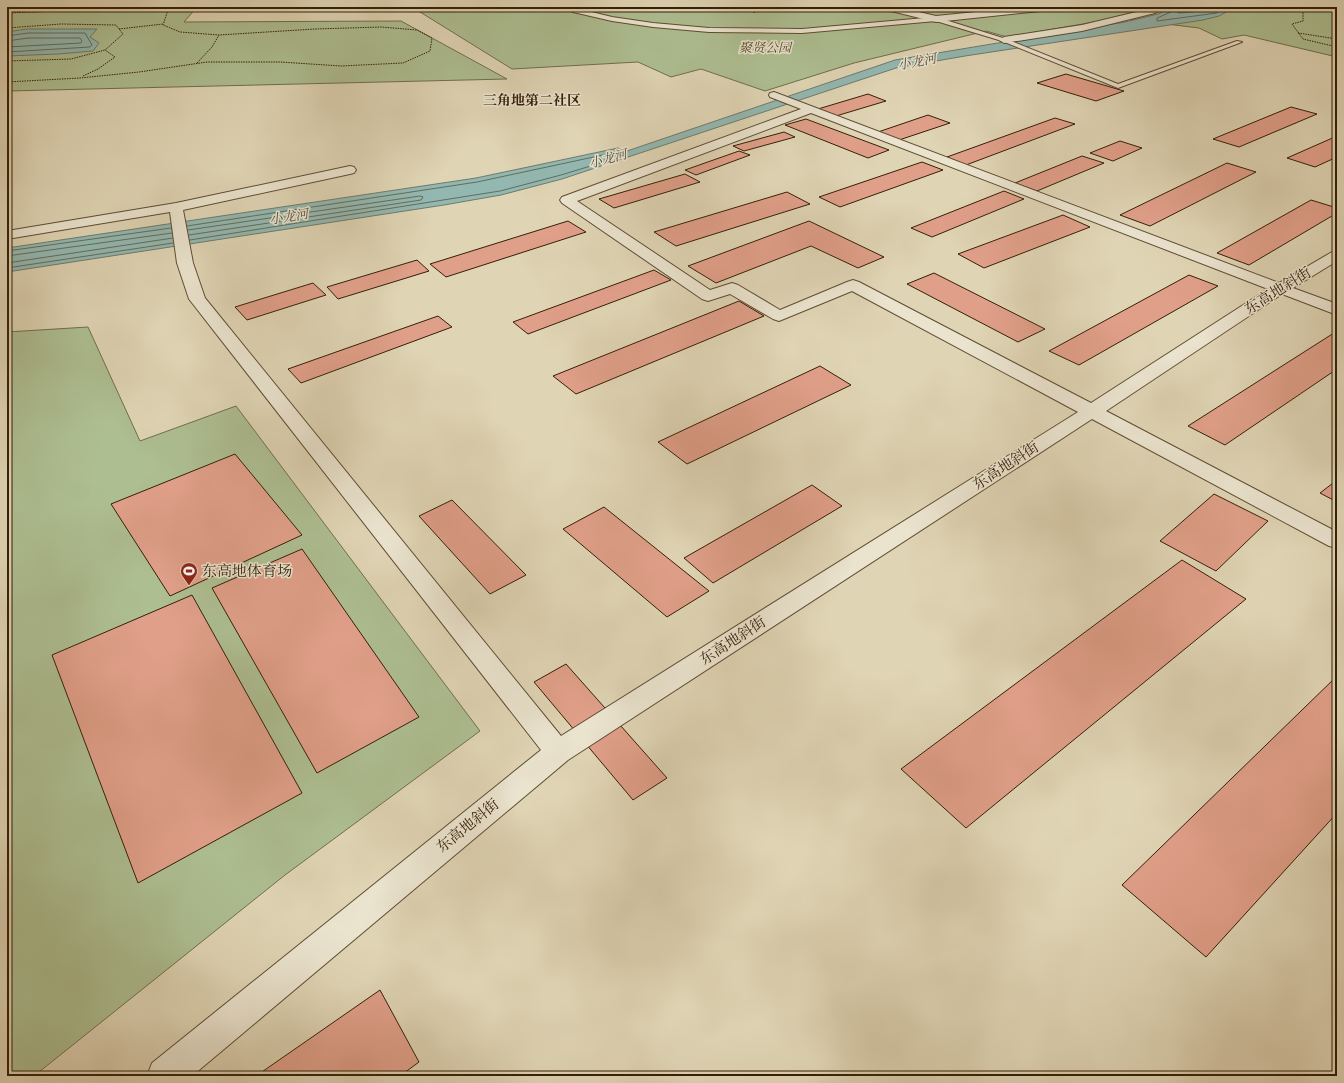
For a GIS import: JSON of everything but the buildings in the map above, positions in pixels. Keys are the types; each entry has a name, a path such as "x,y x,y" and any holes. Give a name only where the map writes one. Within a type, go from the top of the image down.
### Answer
{"street":[{"path":"886,7 936,19 1050,7"},
{"path":"1004,40 1082,28 1152,11 1157,7"},
{"path":"774,95 1337,310"},
{"path":"808,107 567,200 708,296 732,288 779,316 852,285 1337,541"},
{"path":"7,235 177,210 350,170"},
{"path":"177,210 185,263 197,299 558,752"},
{"name":"东高地斜街","path":"165,1076 558,752 1092,411 1281,288 1337,256"}],"lane":[{"path":"566,7 575,11 612,19 654,26 709,30 802,31 936,19 1004,40 1118,86 1239,42"}],"path":[{"path":"7,8 11,7"},
{"path":"7,13 85,10 99,7"},
{"path":"163,24 169,7"},
{"path":"754,16 754,12 757,7"},
{"path":"1287,7 1303,12 1303,20 1292,24 1303,39 1337,47"},
{"path":"7,28 81,24 116,25 123,34 105,50 71,58 7,61"},
{"path":"7,82 80,78 139,72 207,62 280,62 341,66 403,63 430,51 432,38 417,30 381,27 315,29 219,35 180,32 163,26 163,24 119,29"},
{"path":"1298,32 1337,39"},
{"path":"197,63 212,47 219,35"},
{"path":"80,78 98,69 115,57 105,50"}],"green space":[{"path":"7,7 197,7 184,22 401,21 507,79 7,91"},
{"name":"聚贤公园","path":"412,7 1337,7 1337,57 1244,35 1222,39 1199,28 1118,18 1007,37 986,31 854,63 765,91 701,69 671,77 638,62 512,69"},
{"name":"东高地体育场","path":"88,327 140,441 236,406 480,731 285,875 34,1076 7,1076 7,332"}],"water":[{"name":"小龙河","path":"1172,7 1227,7 1226,12 1219,16 1203,20 896,68 562,179 501,195 7,272 7,248 476,178 618,148 627,151 895,60 1125,22 1158,14"},
{"path":"27,29 97,29 90,37 99,43 93,51 7,56 7,32"}],"place":[{"name":"东高地体育场","path":"189,586"}],"district":[{"name":"三角地第二社区","path":"532,100"}]}
